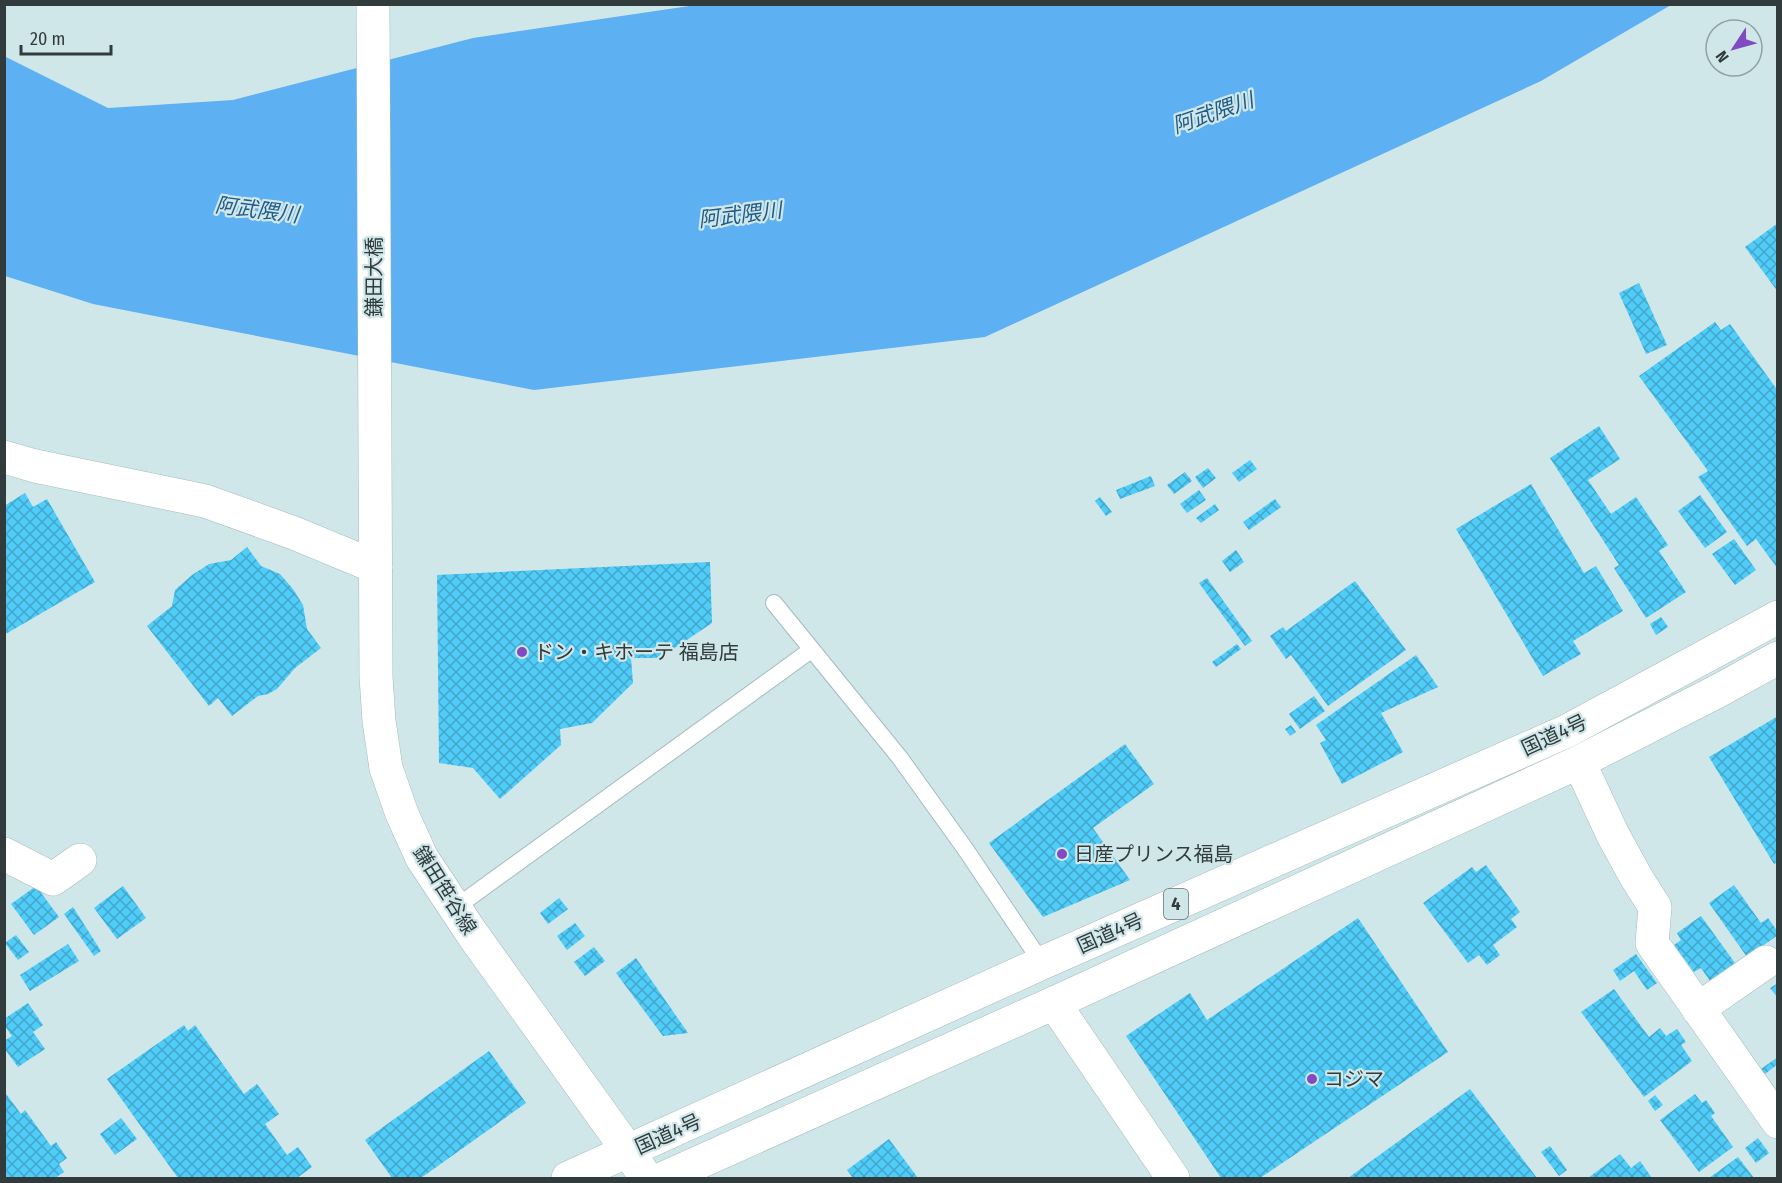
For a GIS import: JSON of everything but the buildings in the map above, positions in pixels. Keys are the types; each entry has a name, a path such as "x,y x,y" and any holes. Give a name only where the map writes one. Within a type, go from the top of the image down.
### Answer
{"main road":[{"name":"鎌田大橋","path":"373,4 376,558"},
{"path":"4,457 35,466 205,501 294,533 376,558"},
{"name":"鎌田笹谷線","path":"376,558 376,677 379,722 386,768 402,814 422,858 455,908 646,1179"},
{"name":"国道4号","path":"568,1179 1042,963 1567,731 1778,617"},
{"name":"国道4号","path":"664,1179 1054,1004 1579,762 1778,658"},
{"path":"1579,762 1613,835 1655,907 1652,943 1778,1122"},
{"path":"4,854 53,879 80,860"},
{"path":"1698,1009 1766,962"},
{"path":"1054,1004 1173,1179"}],"lane":[{"path":"774,603 900,758 966,850 1042,963"},
{"path":"455,908 811,650"}],"water":[{"name":"阿武隈川","path":"696,5 1671,5 1541,81 985,337 534,390 93,304 5,276 4,56 108,108 233,100 473,38"}],"place":[{"name":"ドン・キホーテ 福島店","path":"522,652"},
{"name":"日産プリンス福島","path":"1062,854"},
{"name":"コジマ","path":"1312,1079"}]}
